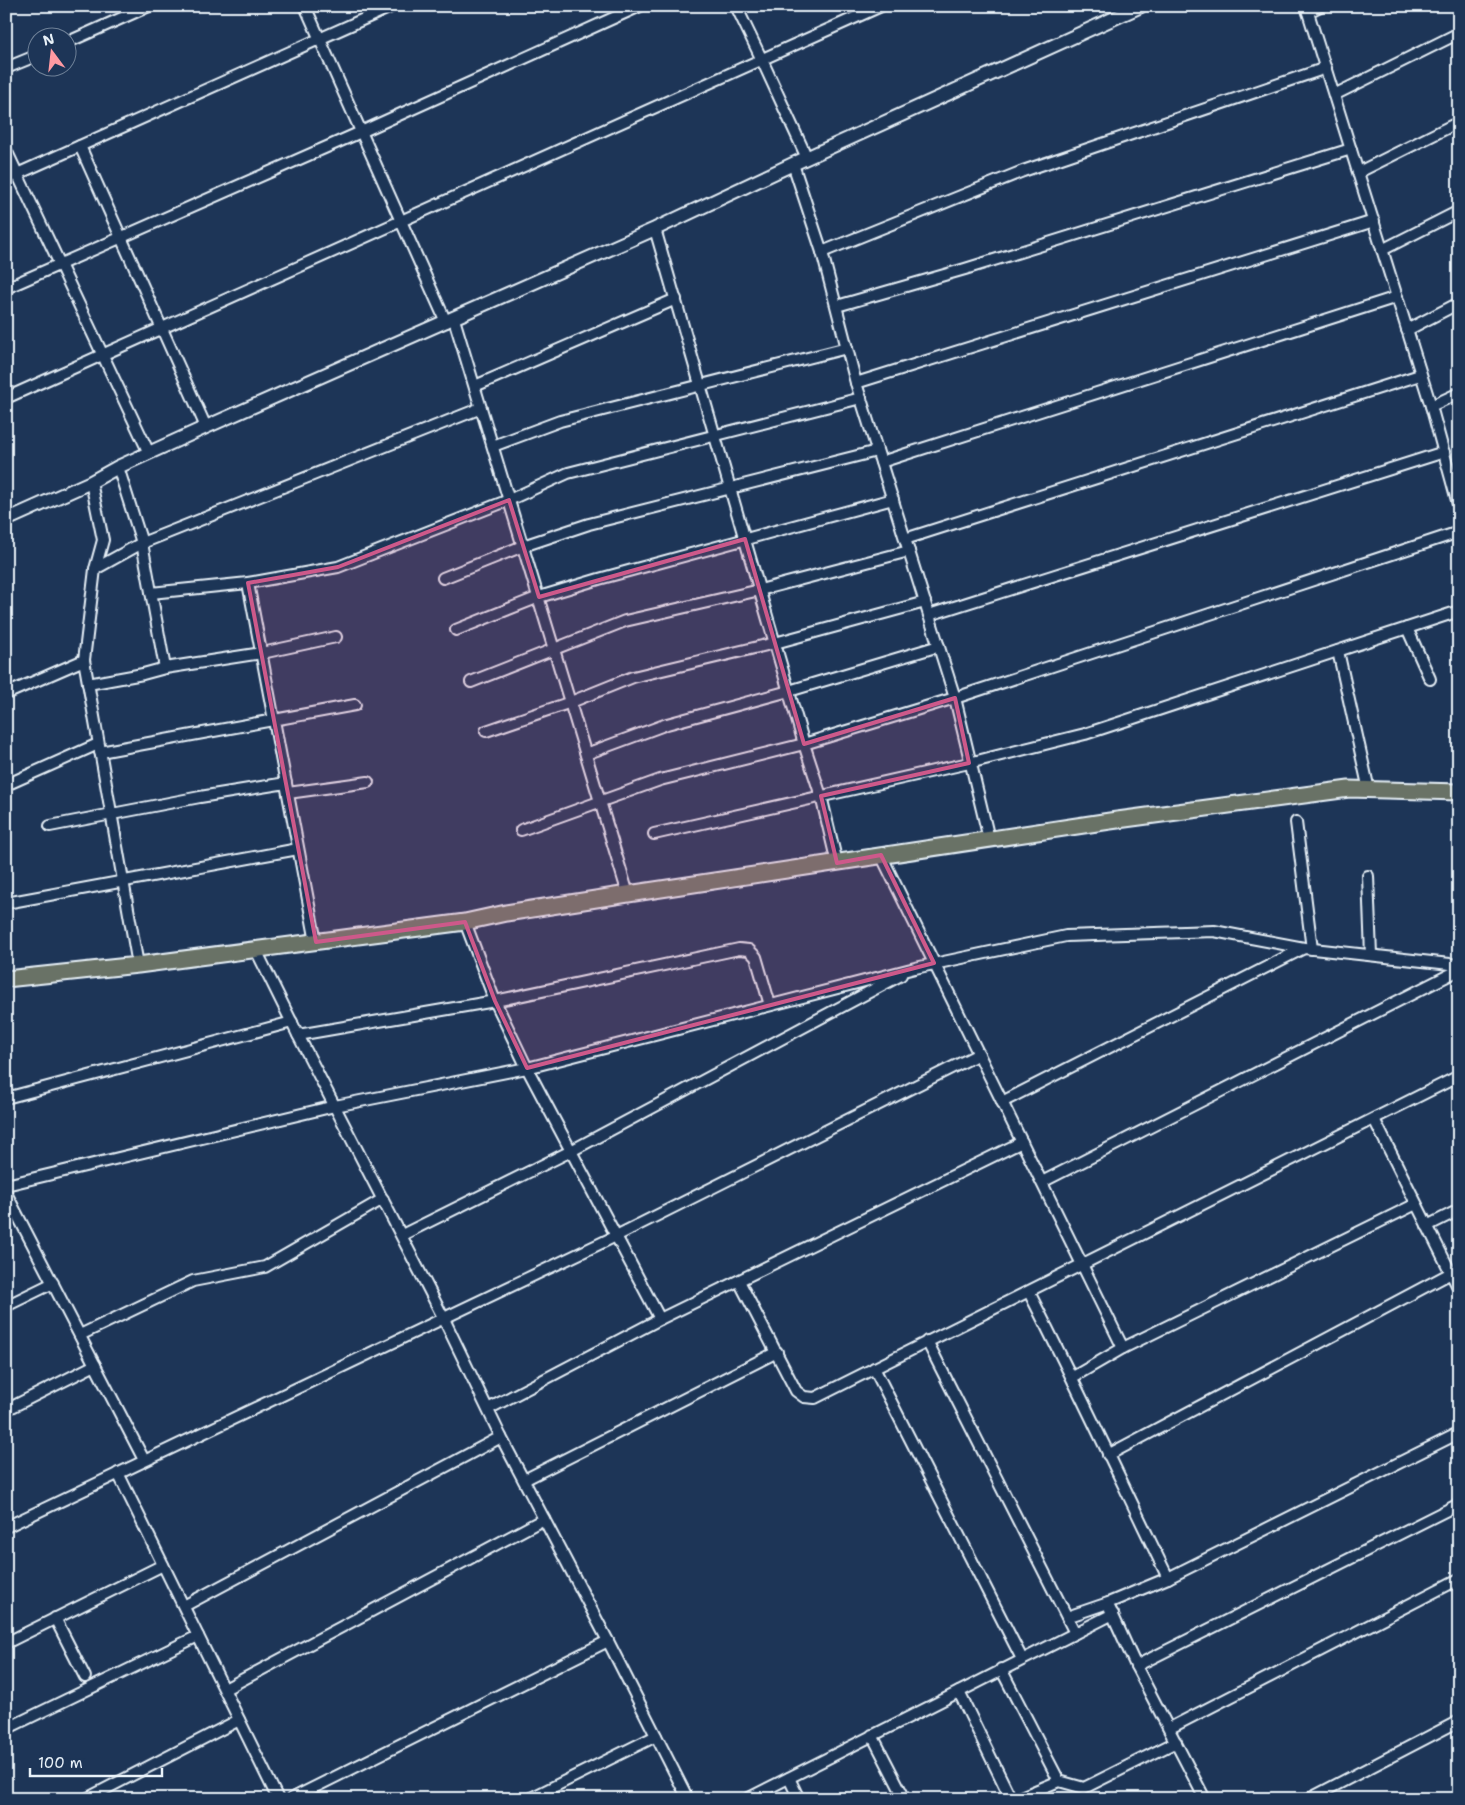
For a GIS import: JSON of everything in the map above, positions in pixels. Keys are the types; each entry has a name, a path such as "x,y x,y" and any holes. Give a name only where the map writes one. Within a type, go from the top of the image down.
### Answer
{"main road":[{"path":"6,979 138,965 465,922 628,894 881,855 1110,821 1349,789 1459,793"}],"street":[{"path":"78,38 149,6"},
{"path":"305,6 401,222 450,320 475,386 628,894"},
{"path":"6,179 393,6"},
{"path":"6,288 361,132 640,6"},
{"path":"736,6 807,158"},
{"path":"6,398 881,6"},
{"path":"6,520 206,427 656,229 793,164 1141,6"},
{"path":"1320,6 1307,9 1359,172 1444,452 1455,478 1459,508"},
{"path":"1334,95 1459,32"},
{"path":"6,68 28,59"},
{"path":"822,252 1023,171 1326,68"},
{"path":"1359,172 1459,122"},
{"path":"80,146 206,427"},
{"path":"837,306 965,270 1351,149"},
{"path":"6,150 149,453"},
{"path":"793,164 822,252 856,384 955,698 969,763 989,839"},
{"path":"1382,250 1459,211"},
{"path":"856,384 1374,221"},
{"path":"656,229 788,691 821,796 836,862"},
{"path":"881,462 1397,298"},
{"path":"475,386 676,299"},
{"path":"1407,330 1459,303"},
{"path":"493,446 560,421 847,348"},
{"path":"905,538 1420,374"},
{"path":"1431,406 1459,393"},
{"path":"151,593 248,584 338,567 509,500 568,473 861,398"},
{"path":"95,570 142,543 482,408"},
{"path":"443,578 523,546 589,524 877,451"},
{"path":"929,615 1444,452"},
{"path":"118,467 142,543 165,668"},
{"path":"91,482 103,540 95,570 84,660 138,965"},
{"path":"456,630 539,597 598,578 893,499"},
{"path":"521,830 660,780 804,744 955,698 1459,532"},
{"path":"471,682 624,621 760,590 909,551"},
{"path":"248,584 316,942"},
{"path":"486,731 571,702 634,676 775,643 925,602"},
{"path":"654,834 969,763 1085,734 1459,611"},
{"path":"1407,628 1430,679"},
{"path":"88,684 165,668 262,653 336,637"},
{"path":"586,754 667,724 788,691 939,646"},
{"path":"1338,651 1369,790"},
{"path":"6,694 84,660"},
{"path":"6,785 99,748 355,705"},
{"path":"50,826 200,797 368,782"},
{"path":"1296,822 1308,949"},
{"path":"6,904 298,849"},
{"path":"881,855 1123,1348"},
{"path":"1368,876 1372,955"},
{"path":"465,922 494,1001 527,1068 660,1319"},
{"path":"6,1185 335,1106 527,1068 934,963 1066,936 1214,931 1308,949 1459,965"},
{"path":"1002,1102 1308,949"},
{"path":"256,950 402,1235 501,1437 688,1799"},
{"path":"298,1035 494,1001 739,950 750,950 756,957 770,1005"},
{"path":"402,1235 571,1151 915,968"},
{"path":"1042,1182 1459,970"},
{"path":"6,1098 292,1022"},
{"path":"6,1527 616,1236 979,1054"},
{"path":"740,1281 796,1390 804,1397 815,1398 1459,1076"},
{"path":"1374,1118 1459,1289"},
{"path":"488,1409 660,1319 1022,1142"},
{"path":"6,1193 144,1460"},
{"path":"80,1335 193,1280 265,1267 383,1198"},
{"path":"1073,1377 1123,1348 1416,1204"},
{"path":"1427,1226 1459,1210"},
{"path":"1108,1455 1451,1273"},
{"path":"6,1306 53,1283"},
{"path":"1029,1292 1073,1377 1108,1455 1168,1578"},
{"path":"927,1341 1075,1633"},
{"path":"524,1480 777,1352"},
{"path":"6,1410 95,1366"},
{"path":"874,1368 1022,1659"},
{"path":"1067,1617 1108,1603 1168,1578 1459,1434"},
{"path":"184,1606 501,1437"},
{"path":"118,1473 278,1799"},
{"path":"1136,1666 1459,1504"},
{"path":"225,1689 544,1519"},
{"path":"6,1643 163,1565"},
{"path":"1170,1728 1459,1579"},
{"path":"1108,1603 1136,1666 1170,1728 1205,1799"},
{"path":"747,1799 1113,1614"},
{"path":"56,1618 84,1677"},
{"path":"6,1729 198,1636"},
{"path":"292,1799 608,1641"},
{"path":"1001,1669 1058,1781"},
{"path":"959,1692 1011,1799"},
{"path":"86,1799 239,1720"},
{"path":"1309,1799 1459,1721"},
{"path":"872,1735 905,1799"},
{"path":"528,1799 656,1736"},
{"path":"1016,1799 1058,1781 1084,1788 1176,1742"},
{"path":"789,1778 799,1799"},
{"path":"313,1788 318,1799"}],"highlighted area":[{"path":"509,500 539,597 745,539 804,744 955,698 969,763 821,796 837,863 881,855 934,963 527,1068 495,1001 465,922 316,942 248,583 338,567"}]}
